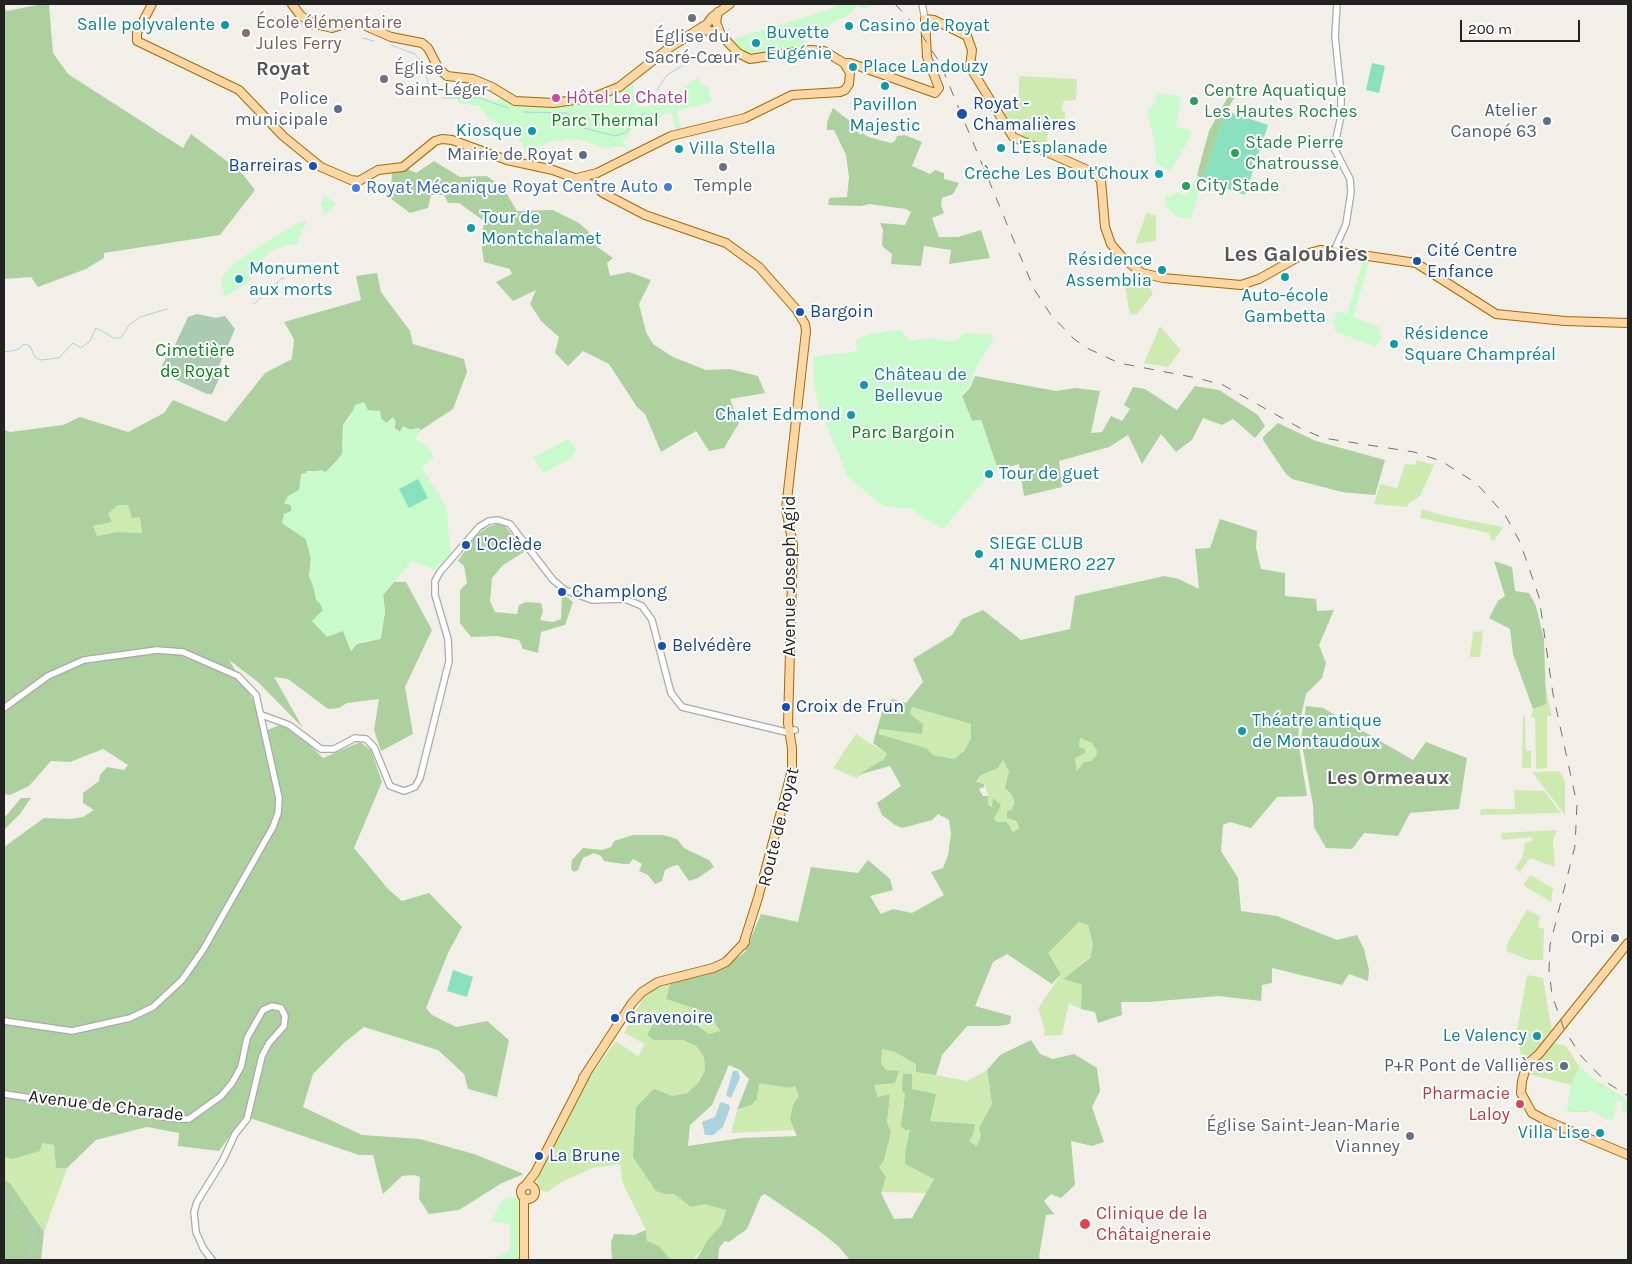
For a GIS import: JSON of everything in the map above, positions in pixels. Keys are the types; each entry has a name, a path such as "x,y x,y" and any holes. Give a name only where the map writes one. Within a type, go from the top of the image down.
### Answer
{"main road":[{"path":"152,4 136,33 137,41 238,90 277,131 311,160 321,167 355,181 378,170 403,167 435,141 452,140 507,160 592,180 604,170 671,136 745,118 792,95 845,90 850,73 834,55 819,50 750,59 736,51 712,26"},
{"path":"292,4 308,21 319,26 334,27 349,23 359,23 390,38 422,44 428,48 443,73 453,77 473,79 488,85 515,101 554,103 582,99 619,88 664,51 696,30 712,26"},
{"path":"712,26 719,10 730,4"},
{"path":"846,67 850,62 856,66 935,93 939,88 927,57 925,19 934,20 967,36 972,50 970,65 1013,137 1098,176 1103,186 1105,227 1110,244 1123,258 1142,273 1162,278 1241,285 1259,279 1302,254 1320,250 1334,251 1416,263 1492,313 1534,318 1628,323"},
{"name":"Avenue Joseph Agid","path":"592,180 607,195 645,215 720,240 737,249 776,284 796,309 805,324 806,331 786,509 793,546 788,728"},
{"name":"Route de Royat","path":"525,1186 534,1173 583,1078 632,1003 658,982 712,968 726,962 743,944 752,930 793,786 797,746 788,728"},
{"path":"1628,943 1526,1070 1522,1089 1538,1116 1628,1154"},
{"name":"Route de Royat","path":"528,1199 536,1194 533,1187 534,1173"},
{"path":"524,1260 528,1199 521,1192 525,1186 533,1187"}],"street":[{"path":"922,4 925,19"},
{"path":"1334,251 1346,224 1352,192 1350,179 1334,148 1341,102 1335,36 1337,4"},
{"path":"262,715 289,724 321,749 334,749 355,738 366,739 374,747 390,786 401,791 413,788 420,778 449,666 449,649 435,595 435,581 440,572 479,527 489,521 498,520 510,524 553,580 565,590 592,600 625,599 642,606 652,620 671,693 682,707 696,713 788,728"},
{"path":"4,708 48,676 73,663 104,656 168,650 193,656 238,676 256,695 279,793 276,818 203,950 182,980 163,999 146,1012 90,1028 61,1030 4,1021"},
{"name":"Avenue de Charade","path":"4,1094 34,1096 178,1119 189,1119 213,1102 232,1083 241,1067 247,1038 263,1010 272,1006 281,1008 286,1016 284,1026 269,1043 262,1056 247,1119 235,1134 223,1160 197,1202 194,1212 196,1232 203,1248 212,1260"}],"green space":[{"path":"49,4 53,53 68,74 183,148 191,134 241,172 255,190 220,235 104,253 104,258 86,269 38,287 31,277 4,279 4,8 7,11"},
{"path":"835,4 877,4 864,9 857,6 846,17 832,22 828,27 828,32 804,37 806,45 750,56 743,53 733,39 828,10 834,7"},
{"path":"1372,63 1385,66 1379,93 1366,90"},
{"path":"1019,76 1077,79 1076,100 1063,101 1062,111 1065,111 1065,122 1077,123 1077,128 1049,125 1046,148 1021,137 1026,123 1020,120 1011,127 1004,113 1009,111 1010,101 1019,98"},
{"name":"Parc Thermal","path":"698,77 702,87 708,86 712,102 676,111 683,132 677,134 671,112 646,120 632,127 630,134 621,141 635,154 631,155 623,146 606,148 581,140 567,139 551,141 527,153 514,131 488,118 479,106 458,103 456,88 469,87 469,92 477,93 477,96 497,101 500,96 517,105 558,106 628,84 634,85 633,91 637,95 637,104 645,108 653,103 658,93 663,102"},
{"path":"1235,84 1241,88 1226,111 1202,180 1197,175 1209,131"},
{"path":"1157,93 1181,96 1176,127 1189,130 1190,128 1191,136 1171,170 1156,165 1155,144 1147,110 1155,103"},
{"path":"833,108 851,122 850,124 861,135 862,133 891,143 895,141 897,136 905,135 922,142 912,166 930,174 935,170 944,173 944,179 959,183 953,194 942,198 941,206 944,213 932,218 939,237 958,237 981,230 990,258 949,264 951,250 924,246 921,266 891,264 892,254 882,246 883,230 880,223 905,225 911,212 906,209 869,204 861,206 828,205 829,198 847,197 849,177 846,155 834,130 827,130 827,122"},
{"name":"Stade Pierre Chatrousse","path":"1226,111 1268,125 1245,195 1202,180"},
{"path":"434,161 460,177 487,176 504,189 517,211 553,210 579,223 589,232 589,241 613,258 607,263 610,276 629,272 651,280 639,304 646,332 653,344 673,357 706,370 730,369 758,376 765,393 730,399 739,423 724,448 709,451 696,431 661,452 645,414 637,407 609,364 583,351 568,366 555,353 559,337 541,321 530,304 536,290 513,301 496,282 512,274 510,269 484,262 481,242 484,221 459,203 448,203 444,195 431,195 428,208 410,213 386,195 391,187 392,173 408,169 416,173"},
{"path":"1197,176 1202,180 1191,219 1178,217 1166,206 1165,195 1170,197 1178,192 1186,196"},
{"path":"326,196 336,204 325,216 321,205 323,197"},
{"path":"1147,212 1156,216 1156,241 1135,244"},
{"path":"304,220 307,222 299,236 298,244 286,245 273,250 252,270 248,276 252,280 224,297 221,282 224,274 233,264 264,243"},
{"path":"1364,258 1370,259 1353,317 1381,328 1378,335 1382,336 1376,347 1335,331 1334,323 1319,317 1334,321 1337,311 1347,314"},
{"path":"377,273 381,292 410,331 413,344 464,359 467,372 453,409 421,430 418,428 400,432 381,419 380,411 352,412 343,425 342,455 326,472 307,471 299,490 284,503 291,505 291,511 282,523 306,539 311,558 309,576 323,610 312,622 343,630 351,651 357,644 380,639 385,612 383,595 394,582 406,582 432,630 405,687 413,734 381,751 374,730 379,699 347,703 339,708 328,709 288,679 274,677 303,728 258,682 229,660 254,701 262,732 280,725 295,731 323,758 360,742 371,750 382,782 354,848 388,889 402,901 429,893 462,927 448,953 426,1008 432,1015 456,1027 487,1021 509,1040 497,1097 468,1089 464,1074 438,1050 364,1027 345,1042 313,1074 303,1107 362,1135 420,1139 474,1154 524,1174 502,1183 459,1210 429,1214 419,1199 420,1177 414,1175 402,1176 383,1194 373,1155 359,1155 244,1116 219,1151 178,1146 179,1133 147,1127 96,1140 67,1168 56,1168 54,1145 42,1143 40,1151 12,1159 4,1157 4,847 44,818 70,819 83,817 94,810 83,803 83,793 99,781 100,775 107,767 124,770 128,765 103,749 70,762 51,761 29,786 10,795 4,794 4,430 10,432 63,425 80,417 128,432 164,413 173,400 226,422 265,373 292,359 294,339 284,322 361,300 356,276","holes":["118,505 128,505 132,518 140,517 142,533 117,532 97,536 93,526 112,522 108,514"]},
{"path":"1141,278 1148,283 1153,294 1137,314 1130,315 1125,287"},
{"name":"Cimetière de Royat","path":"197,314 216,318 225,316 235,329 218,368 223,370 212,394 207,394 159,372 171,347 174,347 188,317"},
{"path":"1160,326 1181,350 1168,367 1144,363"},
{"name":"Parc Bargoin","path":"901,330 909,341 932,338 954,342 965,333 990,334 994,339 977,366 969,386 961,396 972,421 981,420 998,470 983,482 943,529 923,518 913,509 883,506 848,477 819,408 814,384 813,357 857,351 856,340 870,334"},
{"path":"975,376 1056,391 1075,388 1100,391 1091,433 1102,432 1111,416 1122,421 1130,409 1124,405 1133,387 1145,389 1177,410 1195,386 1219,390 1258,415 1265,426 1255,438 1233,419 1222,425 1203,418 1192,440 1176,452 1161,434 1142,464 1128,435 1109,447 1059,461 1062,487 1024,496 1019,464 998,470 981,420 972,421 962,396 970,388"},
{"path":"364,402 368,410 380,411 379,416 386,423 393,417 396,422 394,430 400,432 403,426 411,430 418,428 421,430 415,439 428,447 434,457 422,468 446,506 451,553 435,570 412,561 383,595 385,612 381,638 357,643 351,651 343,631 327,637 312,621 323,610 316,600 313,584 309,576 311,558 306,539 282,523 284,514 291,511 291,505 284,503 288,496 299,490 301,474 321,470 326,472 336,462 342,454 344,425 350,418 355,405"},
{"path":"1278,423 1316,441 1385,460 1375,495 1342,492 1292,479 1286,474 1263,440 1263,437"},
{"path":"568,439 576,450 572,458 544,473 533,457"},
{"path":"1417,460 1434,465 1420,496 1409,503 1408,507 1374,504 1380,484 1397,488 1405,464 1415,465"},
{"path":"418,479 428,498 409,508 399,489"},
{"path":"118,505 128,505 140,517 142,533 117,532 96,536 93,526 112,522 108,514"},
{"path":"1422,509 1446,516 1503,527 1494,541 1491,540 1489,533 1420,518"},
{"path":"1220,519 1257,531 1256,548 1261,569 1285,573 1285,596 1316,599 1317,611 1334,610 1319,645 1326,663 1322,678 1306,694 1299,725 1298,741 1307,796 1277,797 1251,828 1230,822 1223,825 1221,851 1238,878 1241,911 1277,916 1337,940 1357,935 1364,949 1369,970 1368,981 1349,974 1342,985 1272,968 1272,983 1262,985 1261,1001 1218,996 1148,1002 1121,1002 1122,1015 1098,1023 1095,1012 1081,1009 1082,985 1063,979 1090,958 1093,945 1088,925 1079,922 1048,953 1061,974 1052,984 1007,954 993,962 975,1006 1011,1016 1010,1024 967,1026 942,1055 936,1075 916,1072 916,1064 895,1052 882,1049 881,1064 886,1070 899,1071 895,1083 874,1085 878,1097 890,1094 887,1123 891,1132 884,1160 879,1167 886,1177 881,1193 894,1219 912,1218 934,1179 905,1164 910,1130 905,1130 901,1126 905,1094 902,1090 903,1074 912,1074 912,1089 936,1094 930,1121 975,1124 973,1135 969,1141 977,1146 981,1136 979,1128 992,1104 987,1070 1000,1055 1031,1040 1040,1054 1053,1059 1074,1054 1097,1068 1100,1091 1092,1107 1104,1142 1092,1146 1071,1141 1075,1185 1061,1198 1051,1194 1044,1201 1054,1214 1046,1215 1039,1257 1041,1260 850,1260 838,1246 818,1230 765,1194 761,1196 747,1229 729,1242 725,1241 719,1248 718,1260 696,1260 707,1241 722,1224 726,1210 705,1204 691,1207 674,1194 656,1191 633,1157 636,1107 654,1089 672,1096 687,1093 699,1082 705,1070 704,1057 696,1046 683,1040 654,1040 647,1035 656,1020 679,1018 696,1025 709,1034 720,1031 714,1021 702,1011 666,999 670,984 728,965 745,952 761,914 798,922 811,867 858,873 868,860 890,879 893,890 870,896 881,914 893,909 912,913 944,895 931,872 943,868 948,855 951,834 949,820 938,814 932,820 902,828 895,825 882,815 877,803 901,786 890,766 858,775 884,759 887,754 873,743 882,712 892,699 906,703 923,682 913,659 952,635 962,619 983,610 1021,640 1070,629 1075,596 1164,576 1179,579 1199,589 1195,549 1210,548","holes":["912,707 971,724 971,738 965,750 954,759 933,755 926,748 878,734 880,729 922,734 923,724 910,714","1080,738 1092,743 1097,751 1096,756 1091,761 1084,762 1077,771 1075,758 1085,753 1085,749 1079,747","1003,760 1009,772 1005,788 1013,797 1014,803 1012,810 1007,811 1007,818 1016,821 1019,828 1013,832 1007,822 997,822 994,819 1001,805 993,798 992,807 988,805 988,796 983,796 979,789 984,787 984,784 976,782 980,776 998,768","729,1065 740,1070 749,1079 737,1110 751,1105 757,1099 759,1083 790,1088 795,1086 799,1096 793,1105 790,1119 797,1136 741,1138 688,1146 690,1125 712,1105"]},
{"path":"497,524 504,525 524,552 503,565 492,578 490,601 495,612 517,614 519,605 526,602 541,603 543,611 540,620 553,622 561,619 562,593 573,602 565,625 541,632 538,653 523,649 519,640 497,636 471,637 460,623 460,590 467,583 464,566 458,561 474,537 488,527"},
{"path":"1494,561 1512,567 1515,591 1529,593 1536,606 1544,639 1546,704 1533,709 1513,654 1510,629 1489,618 1498,601 1505,596"},
{"path":"1483,631 1480,657 1470,657 1473,632"},
{"path":"1543,676 1552,716 1547,716 1547,768 1536,769 1535,718 1531,717"},
{"path":"1306,706 1323,708 1413,760 1426,742 1467,758 1459,809 1410,813 1398,836 1364,833 1352,849 1326,848 1314,827 1313,805 1301,739"},
{"path":"912,707 971,724 971,738 965,750 954,759 932,755 877,734 880,729 897,731 910,714"},
{"path":"1523,716 1525,717 1526,751 1531,751 1531,768 1522,768"},
{"path":"856,734 887,754 884,759 856,778 833,768"},
{"path":"1080,738 1092,743 1097,751 1096,756 1091,761 1084,762 1077,771 1075,758"},
{"path":"1003,760 1009,772 1007,792 1013,797 1013,818 1019,828 1013,832 1007,822 997,822 994,819 999,808 988,805 988,795 984,784 976,782 981,776 998,768"},
{"path":"1557,771 1561,773 1565,783 1565,815 1532,772"},
{"path":"1514,790 1544,791 1561,813 1480,815 1481,809 1515,809"},
{"path":"21,798 31,798 20,814 4,830 4,818"},
{"path":"1557,830 1553,841 1555,867 1530,858 1520,872 1515,868 1522,858 1525,842 1531,842 1532,837 1502,840 1501,833"},
{"path":"633,835 663,835 677,839 684,848 709,860 714,867 698,878 689,881 678,865 673,866 665,870 662,881 655,884 648,875 639,871 642,864 633,859 629,864 623,864 604,861 601,856 594,853 583,858 578,870 574,872 571,869 572,860 583,848 602,850 611,847 614,841"},
{"path":"1530,875 1553,888 1551,902 1523,885"},
{"path":"1527,910 1540,916 1538,927 1544,929 1543,960 1529,960 1506,951 1508,942"},
{"path":"1079,922 1088,925 1093,945 1090,957 1063,979 1082,985 1081,1009 1069,1003 1062,1035 1043,1036 1045,1030 1038,1009 1061,974 1048,953"},
{"path":"993,962 975,1006 1011,1016 1010,1024 967,1026 942,1055 936,1075 967,1081 987,1070 992,1104 979,1128 981,1136 977,1146 969,1141 975,1124 930,1121 912,1089 912,1074 903,1074 906,1094 902,1109 934,1178 927,1193 881,1192 886,1177 797,1137 794,1130 731,1133 737,1111 751,1105 757,1099 759,1082 790,1088","holes":["890,1094 887,1123 878,1097"]},
{"path":"453,970 473,977 467,997 447,991"},
{"path":"1527,975 1543,978 1552,1031 1533,1054 1523,1057 1521,1056 1517,1030"},
{"path":"670,984 666,999 702,1011 714,1021 720,1032 709,1035 696,1025 654,1040 683,1040 696,1046 704,1057 705,1070 699,1082 687,1093 672,1096 665,1194 674,1194 691,1207 705,1203 726,1210 722,1224 693,1260 671,1260 659,1246 647,1242 646,1230 623,1184 620,1164 593,1168 563,1181 548,1192 538,1190 537,1180 584,1085 616,1041 638,1056 645,1044 624,1033 647,991"},
{"path":"1553,1043 1566,1046 1579,1066 1593,1079 1628,1100 1622,1112 1623,1102 1617,1099 1606,1119 1599,1115 1599,1111 1589,1106 1588,1112 1567,1112 1571,1085 1529,1074"},
{"path":"1579,1066 1598,1083 1628,1100 1628,1113 1622,1113 1623,1102 1617,1099 1613,1121 1589,1110 1567,1112 1571,1085"},
{"path":"42,1143 54,1145 56,1168 67,1168 44,1232 10,1183 4,1179 4,1157 12,1159"},
{"path":"4,1179 10,1183 44,1232 41,1260 4,1260"},
{"path":"510,1197 518,1198 522,1204 521,1260 491,1260 510,1251 510,1224 491,1222 502,1200"},
{"path":"646,1230 647,1241 659,1246 671,1260 612,1260 611,1242 614,1234 634,1235"}],"water":[{"path":"733,1071 738,1071 740,1078 731,1098 726,1095"},
{"path":"722,1102 729,1105 730,1108 723,1127 713,1135 705,1135 702,1122 715,1117"}],"waterway":[{"path":"285,4 300,23 313,30"},
{"path":"363,38 374,41"},
{"path":"391,45 415,54 425,69 429,89 436,97"},
{"path":"657,90 666,76 683,65"},
{"path":"442,98 479,98 508,108"},
{"path":"523,112 567,113 584,128 615,136 627,132 631,122 645,113"},
{"path":"267,292 282,278 285,279"},
{"path":"254,304 261,298"},
{"path":"4,352 17,350 24,344 30,346 35,357 40,360 59,358 73,343 81,348 90,341 96,328 114,338 121,338 129,325 140,317 167,309"},
{"path":"4,1190 10,1194 18,1213 27,1219 35,1231 29,1244 31,1260"}],"railway":[{"path":"895,4 918,29 940,63 1034,289 1051,315 1074,339 1089,349 1119,363 1223,385 1300,428 1323,438 1414,452 1441,461 1476,483 1505,515 1520,542 1539,597 1553,694 1577,804 1575,846 1550,945 1549,970 1552,995 1564,1029 1581,1056 1606,1082 1628,1096"}],"place":[{"name":"Église du Sacré-Cœur","path":"692,18"},
{"name":"Salle polyvalente","path":"225,25"},
{"name":"Casino de Royat","path":"849,26"},
{"name":"École élémentaire Jules Ferry","path":"246,33"},
{"name":"Buvette Eugénie","path":"756,43"},
{"name":"Place Landouzy","path":"853,67"},
{"name":"Église Saint-Léger","path":"384,79"},
{"name":"Pavillon Majestic","path":"885,86"},
{"name":"Hôtel Le Chatel","path":"556,98"},
{"name":"Centre Aquatique Les Hautes Roches","path":"1194,101"},
{"name":"Police municipale","path":"338,109"},
{"name":"Royat - Chamalières","path":"962,114"},
{"name":"Atelier Canopé 63","path":"1547,121"},
{"name":"Kiosque","path":"532,131"},
{"name":"L'Esplanade","path":"1001,148"},
{"name":"Villa Stella","path":"679,149"},
{"name":"Stade Pierre Chatrousse","path":"1235,153"},
{"name":"Mairie de Royat","path":"583,155"},
{"name":"Barreiras","path":"313,166"},
{"name":"Temple","path":"723,167"},
{"name":"Crèche Les Bout'Choux","path":"1159,174"},
{"name":"City Stade","path":"1186,186"},
{"name":"Royat Centre Auto","path":"668,187"},
{"name":"Royat Mécanique","path":"356,188"},
{"name":"Tour de Montchalamet","path":"471,228"},
{"name":"Cité Centre Enfance","path":"1417,261"},
{"name":"Résidence Assemblia","path":"1162,270"},
{"name":"Auto-école Gambetta","path":"1285,277"},
{"name":"Monument aux morts","path":"239,279"},
{"name":"Bargoin","path":"800,312"},
{"name":"Résidence Square Champréal","path":"1394,344"},
{"name":"Château de Bellevue","path":"864,385"},
{"name":"Chalet Edmond","path":"851,415"},
{"name":"Tour de guet","path":"989,474"},
{"name":"L'Oclède","path":"466,545"},
{"name":"SIEGE CLUB 41 NUMERO 227","path":"979,554"},
{"name":"Champlong","path":"562,592"},
{"name":"Belvédère","path":"662,646"},
{"name":"Croix de Frun","path":"786,707"},
{"name":"Théatre antique de Montaudoux","path":"1242,731"},
{"name":"Orpi","path":"1615,938"},
{"name":"Gravenoire","path":"615,1018"},
{"name":"Le Valency","path":"1537,1036"},
{"name":"P+R Pont de Vallières","path":"1564,1066"},
{"name":"Pharmacie Laloy","path":"1520,1104"},
{"name":"Villa Lise","path":"1600,1133"},
{"name":"Église Saint-Jean-Marie Vianney","path":"1410,1136"},
{"name":"La Brune","path":"539,1156"},
{"name":"Clinique de la Châtaigneraie","path":"1085,1224"}],"district":[{"name":"Royat","path":"283,69"},
{"name":"Les Galoubies","path":"1296,255"},
{"name":"Les Ormeaux","path":"1388,778"}]}
